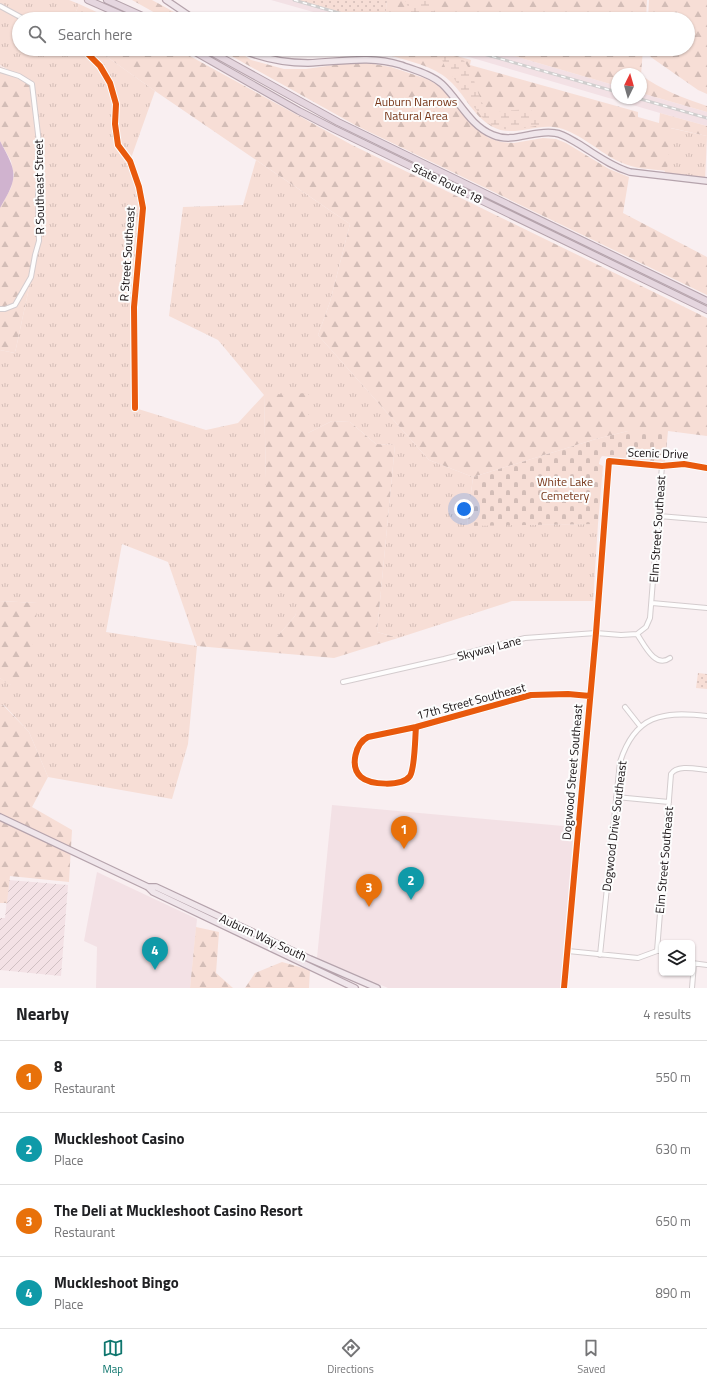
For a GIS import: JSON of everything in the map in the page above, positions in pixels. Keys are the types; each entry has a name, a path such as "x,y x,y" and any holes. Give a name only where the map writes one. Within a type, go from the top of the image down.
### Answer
{"highway":[{"path":"88,0 115,12"},
{"path":"107,0 134,12"},
{"name":"State Route 18","path":"202,56 299,111 334,129 707,310"},
{"name":"State Route 18","path":"218,56 312,109 361,134 707,301"}],"main road":[{"path":"166,0 184,12"},
{"path":"262,56 271,59 295,62 362,59 390,62 432,77 440,83 481,129 492,135 504,138 555,132 564,135 620,169 630,172 707,181"},
{"name":"Auburn Way South","path":"0,817 148,887 153,892 352,987"},
{"name":"Auburn Way South","path":"148,887 156,887 310,959 377,988"}],"street":[{"path":"0,6 12,12"},
{"name":"R Street Southeast","path":"90,56 100,66 110,83 116,104 115,124 118,144 130,161 139,187 143,208 134,307 135,408"},
{"name":"R Southeast Street","path":"0,70 19,76 32,84 40,151 38,194 39,241 35,255 34,268 31,277 15,305 5,310 0,309"},
{"name":"Scenic Drive","path":"609,461 662,466 684,464 707,468"},
{"name":"Dogwood Street Southeast","path":"564,988 596,633 609,461"},
{"name":"Elm Street Southeast","path":"637,634 648,624 652,603 662,466"},
{"path":"659,516 707,520"},
{"path":"652,603 707,608"},
{"name":"Skyway Lane","path":"343,682 444,660 525,638 596,633 621,635 637,634"},
{"path":"637,634 653,656 663,661 667,661 670,658"},
{"name":"17th Street Southeast","path":"416,727 411,773 405,780 398,783 372,782 361,776 357,771 356,764 357,748 360,743 368,737 416,727 531,695 568,694 590,696"},
{"path":"625,707 640,726 656,718 677,713 707,716"},
{"name":"Dogwood Drive Southeast","path":"600,955 621,759 631,738 640,726"},
{"name":"Elm Street Southeast","path":"657,951 671,774 674,770 679,768 707,770"},
{"path":"616,797 669,802"},
{"path":"568,951 638,958 657,951"},
{"path":"695,964 707,965"},
{"path":"692,976 692,988"}],"shaded area":[{"path":"271,0 323,0 364,12 313,12"},
{"path":"466,56 514,56 611,84 611,99"},
{"path":"647,95 707,112 707,126 629,104 647,104"},
{"path":"0,141 10,160 14,174 10,189 0,208"},
{"path":"332,805 574,827 560,988 388,988 317,958"},
{"path":"97,872 197,919 190,988 96,988 97,947 84,941"},
{"path":"9,880 68,885 61,976 0,970 0,918 5,918"}],"green space":[{"path":"0,0 69,0 79,4 76,12 12,12 12,56 106,56 155,91 130,161 143,208 134,307 135,408 206,430 238,423 264,395 266,478 302,596 295,616 277,637 194,637 168,562 122,544 106,632 197,646 188,744 172,799 48,777 29,732 4,705 0,706 0,678 10,685 37,603 0,601 0,350 15,353 38,246 32,84 0,65"},
{"path":"132,0 152,0 174,12 153,12"},
{"path":"294,0 387,0 386,12 336,12"},
{"path":"387,0 647,0 646,12 386,12"},
{"path":"405,0 431,0 435,12 410,12"},
{"path":"649,0 707,0 707,94 698,90 649,56 695,56 695,12 648,12"},
{"path":"79,4 97,12 76,12"},
{"path":"106,56 190,56 352,145 707,318 707,436 668,431 628,431 596,439 473,477 429,460 318,335 330,302 350,224"},
{"path":"232,56 245,56 251,60 284,69 306,69 362,62 391,67 427,79 436,84 446,93 472,125 489,138 501,142 514,143 543,138 556,139 566,143 609,169 629,177 623,213 707,257 707,295 355,125"},
{"name":"Auburn Narrows Natural Area","path":"392,56 457,56 471,60 470,65 638,112 638,117 659,123 660,113 707,126 707,136 671,128 667,171 631,166 612,158 575,134 559,128 542,127 516,131 499,130 485,122 480,117 457,88 446,77 432,69"},
{"path":"453,56 461,58 465,62 471,72 481,101 489,112 529,109 537,116 542,125 511,130 498,128 487,123 465,96 445,67 441,57"},
{"path":"514,56 642,56 642,68 611,68 611,84"},
{"path":"0,66 32,84 39,138 39,241 15,353 0,350 0,208 11,188 14,175 11,161 0,141"},
{"path":"647,79 681,97 707,106 707,112 647,95"},
{"path":"670,128 707,136 705,181 664,177"},
{"path":"256,160 350,224 330,302 318,335 429,460 473,477 467,525 598,524 593,601 512,601 398,638 377,632 395,445 376,444 350,422 332,421 308,433 264,395 218,340 169,316 183,207 243,205"},
{"path":"308,393 308,433 332,421 350,422 376,444 395,445 377,632 398,638 334,658 197,646 194,637 277,637 295,616 300,597 262,586 266,478 264,395"},
{"name":"White Lake Cemetery","path":"628,431 668,431 665,462 602,456 599,464 603,466 598,524 467,526 473,477 596,439"},
{"path":"0,601 38,603 29,674 9,685 0,678"},
{"path":"698,673 707,674 707,689 696,688"},
{"path":"3,705 29,732 48,777 32,807 72,830 69,882 10,876 7,903 0,903 0,706"},
{"path":"196,927 219,932 216,973 233,988 190,988"},
{"path":"282,962 310,970 309,988 245,988 255,973"}],"railway":[{"path":"294,0 336,12"},
{"path":"491,56 611,90"},
{"path":"647,101 707,118"}],"cycle path":[{"path":"90,56 100,66 110,83 116,104 115,124 118,145 130,161 139,187 143,208 134,307 135,408"},
{"path":"564,988 596,633 609,461 662,466 684,464 707,468"},
{"path":"416,727 412,772 406,780 386,784 371,782 361,777 355,767 357,749 368,737 416,727 531,695 568,694 590,696"}],"place":[{"name":"8","path":"404,849"},
{"name":"Muckleshoot Casino","path":"411,900"},
{"name":"The Deli at Muckleshoot Casino Resort","path":"369,907"},
{"name":"Muckleshoot Bingo","path":"155,970"}]}
